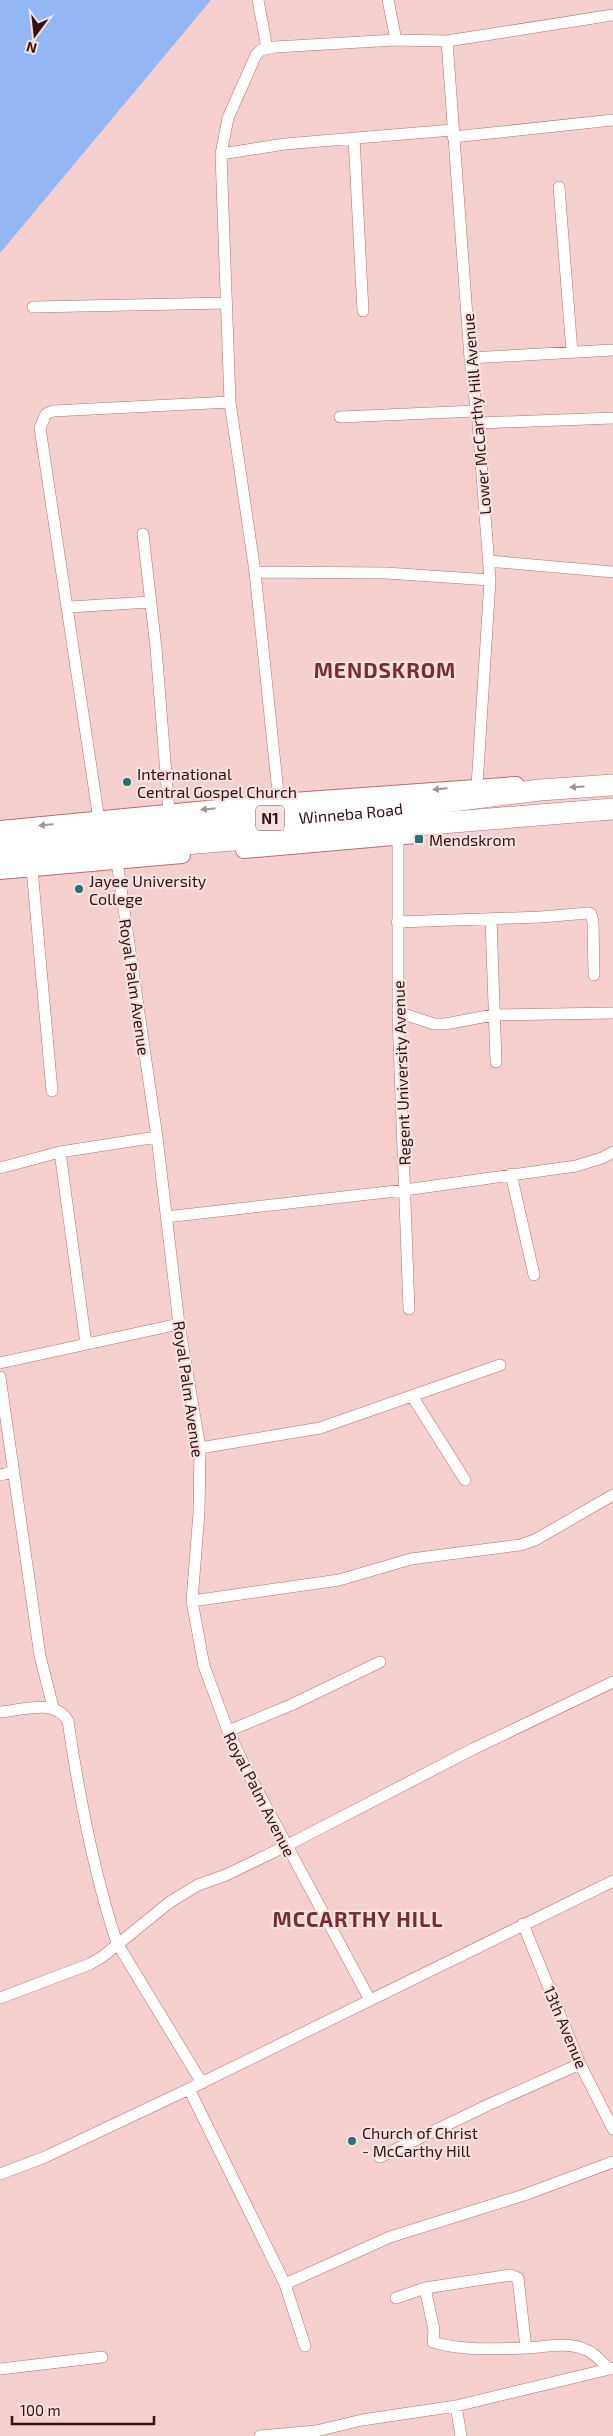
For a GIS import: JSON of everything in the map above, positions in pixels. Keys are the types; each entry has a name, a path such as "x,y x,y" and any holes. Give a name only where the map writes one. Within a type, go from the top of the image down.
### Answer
{"highway":[{"name":"Winneba Road","path":"0,842 381,810 540,790 613,785"},
{"name":"Winneba Road","path":"0,859 613,809"}],"street":[{"path":"258,0 267,48"},
{"path":"388,0 396,40"},
{"path":"279,802 254,572 230,402 221,154 228,118 256,55 267,48 396,40 447,42 613,14"},
{"name":"Lower McCarthy Hill Avenue","path":"447,42 452,134 490,580 477,786"},
{"path":"221,154 285,144 354,138 452,134 613,120"},
{"path":"354,138 363,311"},
{"path":"559,187 572,352"},
{"path":"33,307 227,303"},
{"path":"470,358 613,350"},
{"path":"99,820 69,607 40,428 46,414 53,411 230,402"},
{"path":"340,417 476,411"},
{"path":"478,423 613,418"},
{"path":"143,534 169,812"},
{"path":"489,561 613,572"},
{"path":"254,572 386,573 490,580"},
{"path":"69,607 150,602"},
{"path":"0,829 279,802 477,786 515,784 540,790"},
{"path":"0,871 508,826 548,813"},
{"name":"Regent University Avenue","path":"398,837 398,1015 409,1310"},
{"name":"Royal Palm Avenue","path":"117,860 157,1137 179,1324 200,1448 199,1512 192,1601 204,1666 228,1731 286,1846 370,2000"},
{"path":"32,869 52,1091"},
{"path":"397,922 591,914 593,922 594,975"},
{"path":"491,919 496,1062"},
{"path":"398,1015 406,1015 440,1024 493,1016 613,1013"},
{"path":"0,1168 60,1152 157,1137"},
{"path":"60,1152 86,1344"},
{"path":"166,1217 404,1190 576,1166 602,1158 613,1152"},
{"path":"511,1174 534,1275"},
{"path":"0,1363 179,1324"},
{"path":"200,1448 320,1428 500,1365"},
{"path":"0,1377 40,1656 53,1707"},
{"path":"412,1396 465,1480"},
{"path":"0,1475 14,1472"},
{"path":"192,1601 339,1580 412,1559 520,1545 534,1540 613,1495"},
{"path":"228,1731 291,1705 380,1662"},
{"path":"0,1998 102,1958 117,1943 170,1902 198,1885 226,1875 286,1846 473,1749 613,1682"},
{"path":"0,1712 53,1707 63,1712 68,1721 78,1792 117,1943 202,2082"},
{"path":"0,2174 45,2157 190,2089 613,1881"},
{"name":"13th Avenue","path":"523,1924 580,2064 613,2129"},
{"path":"380,2157 488,2105 580,2064"},
{"path":"190,2089 285,2284 305,2346"},
{"path":"285,2284 390,2237 524,2195 613,2162"},
{"path":"396,2298 425,2288 512,2275 518,2278 526,2348"},
{"path":"425,2288 434,2330 433,2342 446,2346 526,2348 564,2345 584,2348 592,2352 611,2368"},
{"path":"0,2369 102,2357"},
{"path":"260,2436 316,2431 362,2420 456,2406 611,2368"},
{"path":"456,2406 461,2436"}],"water":[{"path":"0,0 211,0 0,253"}],"place":[{"name":"International Central Gospel Church","path":"127,782"},
{"name":"Mendskrom","path":"419,839"},
{"name":"Jayee University College","path":"79,889"},
{"name":"Church of Christ - McCarthy Hill","path":"352,2141"}],"district":[{"name":"MENDSKROM","path":"385,669"},
{"name":"MCCARTHY HILL","path":"358,1918"}]}
